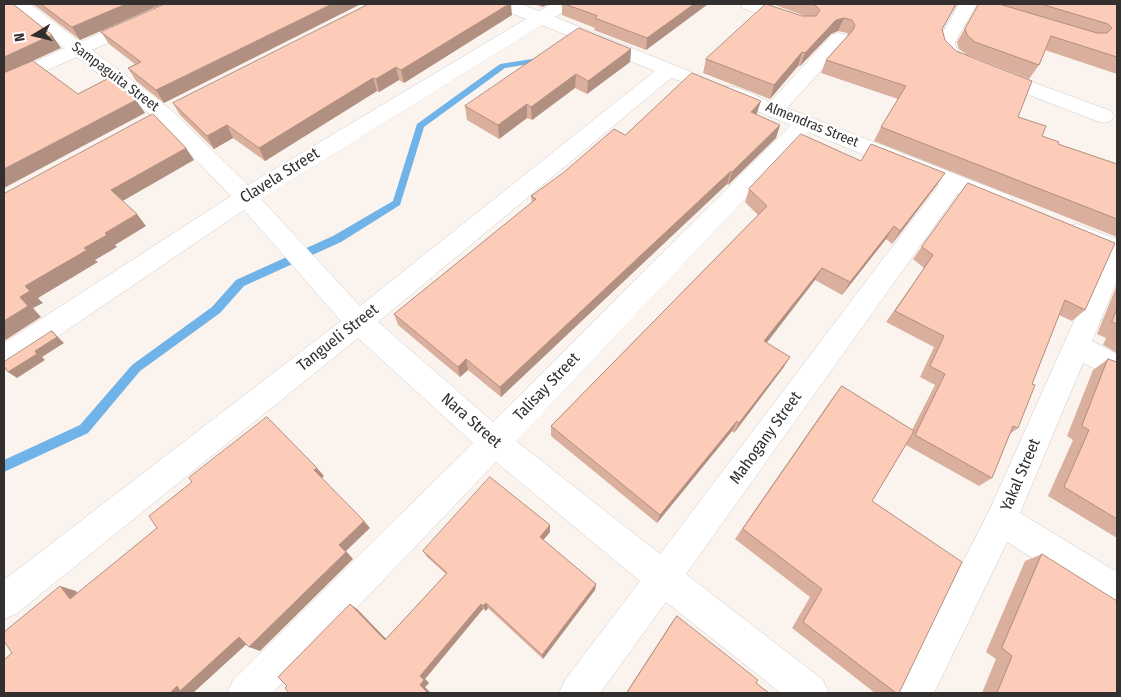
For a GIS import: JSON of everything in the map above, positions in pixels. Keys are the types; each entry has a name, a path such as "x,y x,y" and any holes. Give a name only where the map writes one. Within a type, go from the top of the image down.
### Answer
{"street":[{"path":"4,83 77,48 180,4"},
{"name":"Almendras Street","path":"505,4 1017,208"},
{"name":"Clavela Street","path":"4,358 246,196 548,21 564,4"},
{"path":"749,4 804,24"},
{"path":"968,4 946,42 947,49 952,55 969,65 1104,116"},
{"name":"Sampaguita Street","path":"18,7 77,48 163,114"},
{"path":"774,110 839,40"},
{"name":"Tangueli Street","path":"4,602 359,322 669,70"},
{"name":"Nara Street","path":"163,114 246,196 359,322 494,442 810,693"},
{"name":"Talisay Street","path":"246,693 494,442 804,123"},
{"name":"Mahogany Street","path":"578,693 954,182"},
{"path":"1063,227 1117,251"},
{"name":"Yakal Street","path":"915,693 1001,520 1117,251"},
{"path":"1076,346 1117,367"},
{"path":"1001,520 1117,591"}],"building":[{"path":"4,4 13,4 52,35 4,57"},
{"path":"41,4 126,4 72,27"},
{"path":"165,4 332,4 156,90 128,68 141,62 101,32"},
{"path":"369,4 509,4 401,70 396,67 376,79 373,78 259,148 227,125 207,136 173,103"},
{"path":"565,4 694,4 647,38"},
{"path":"766,4 802,16 816,16 820,10 813,4 956,4 942,29 945,40 956,51 1032,81 1018,117 1046,126 1042,136 1059,142 1058,144 1117,164 1117,219 881,127 906,86 826,60 853,30 855,25 852,20 844,18 836,20 805,53 802,52 774,85 706,59"},
{"path":"979,4 999,4 1097,33 1107,33 1112,28 1108,24 1041,4 1117,4 1117,57 1051,36 1039,65 975,42 967,35 965,29"},
{"path":"579,28 631,49 588,81 576,74 531,107 527,104 498,125 465,106"},
{"path":"33,61 78,94 109,78 136,100 4,169 4,73"},
{"path":"692,73 761,101 751,112 780,125 732,172 500,387 466,359 458,367 394,314 536,199 531,196 563,173 614,129 625,135"},
{"path":"153,114 186,148 111,190 137,214 84,248 87,250 25,286 30,291 20,297 28,306 4,321 4,194"},
{"path":"801,134 861,161 871,144 945,173 900,231 894,226 850,282 822,268 764,341 790,357 739,423 737,421 660,515 551,426 767,206 749,189"},
{"path":"968,183 1115,243 1085,310 1065,300 1032,384 1035,385 1018,428 1013,426 992,478 915,435 945,374 930,366 944,336 895,311 933,255 922,247"},
{"path":"1117,309 1117,324 1112,322"},
{"path":"52,331 57,337 35,351 37,354 8,372 4,362"},
{"path":"1108,359 1117,362 1117,519 1064,487 1089,430 1082,426"},
{"path":"842,386 914,431 872,501 962,562 899,693 896,693 803,622 822,589 743,529"},
{"path":"267,417 317,468 314,470 364,521 339,545 346,552 249,647 239,637 180,691 177,686 170,693 4,693 4,660 12,653 4,641 4,632 60,586 70,599 157,528 149,516 192,482 189,478"},
{"path":"490,477 550,525 540,537 596,584 542,655 486,603 483,606 481,604 420,676 424,680 420,685 428,693 289,693 285,688 287,686 278,677 350,604 385,640 447,573 423,551"},
{"path":"1042,554 1117,601 1117,693 997,693 1012,656 1002,648"},
{"path":"677,616 758,680 756,683 769,693 627,693"}],"waterway":[{"path":"4,466 84,429 136,368 216,310 240,283 337,239 397,203 420,126 503,66 545,59"}]}
